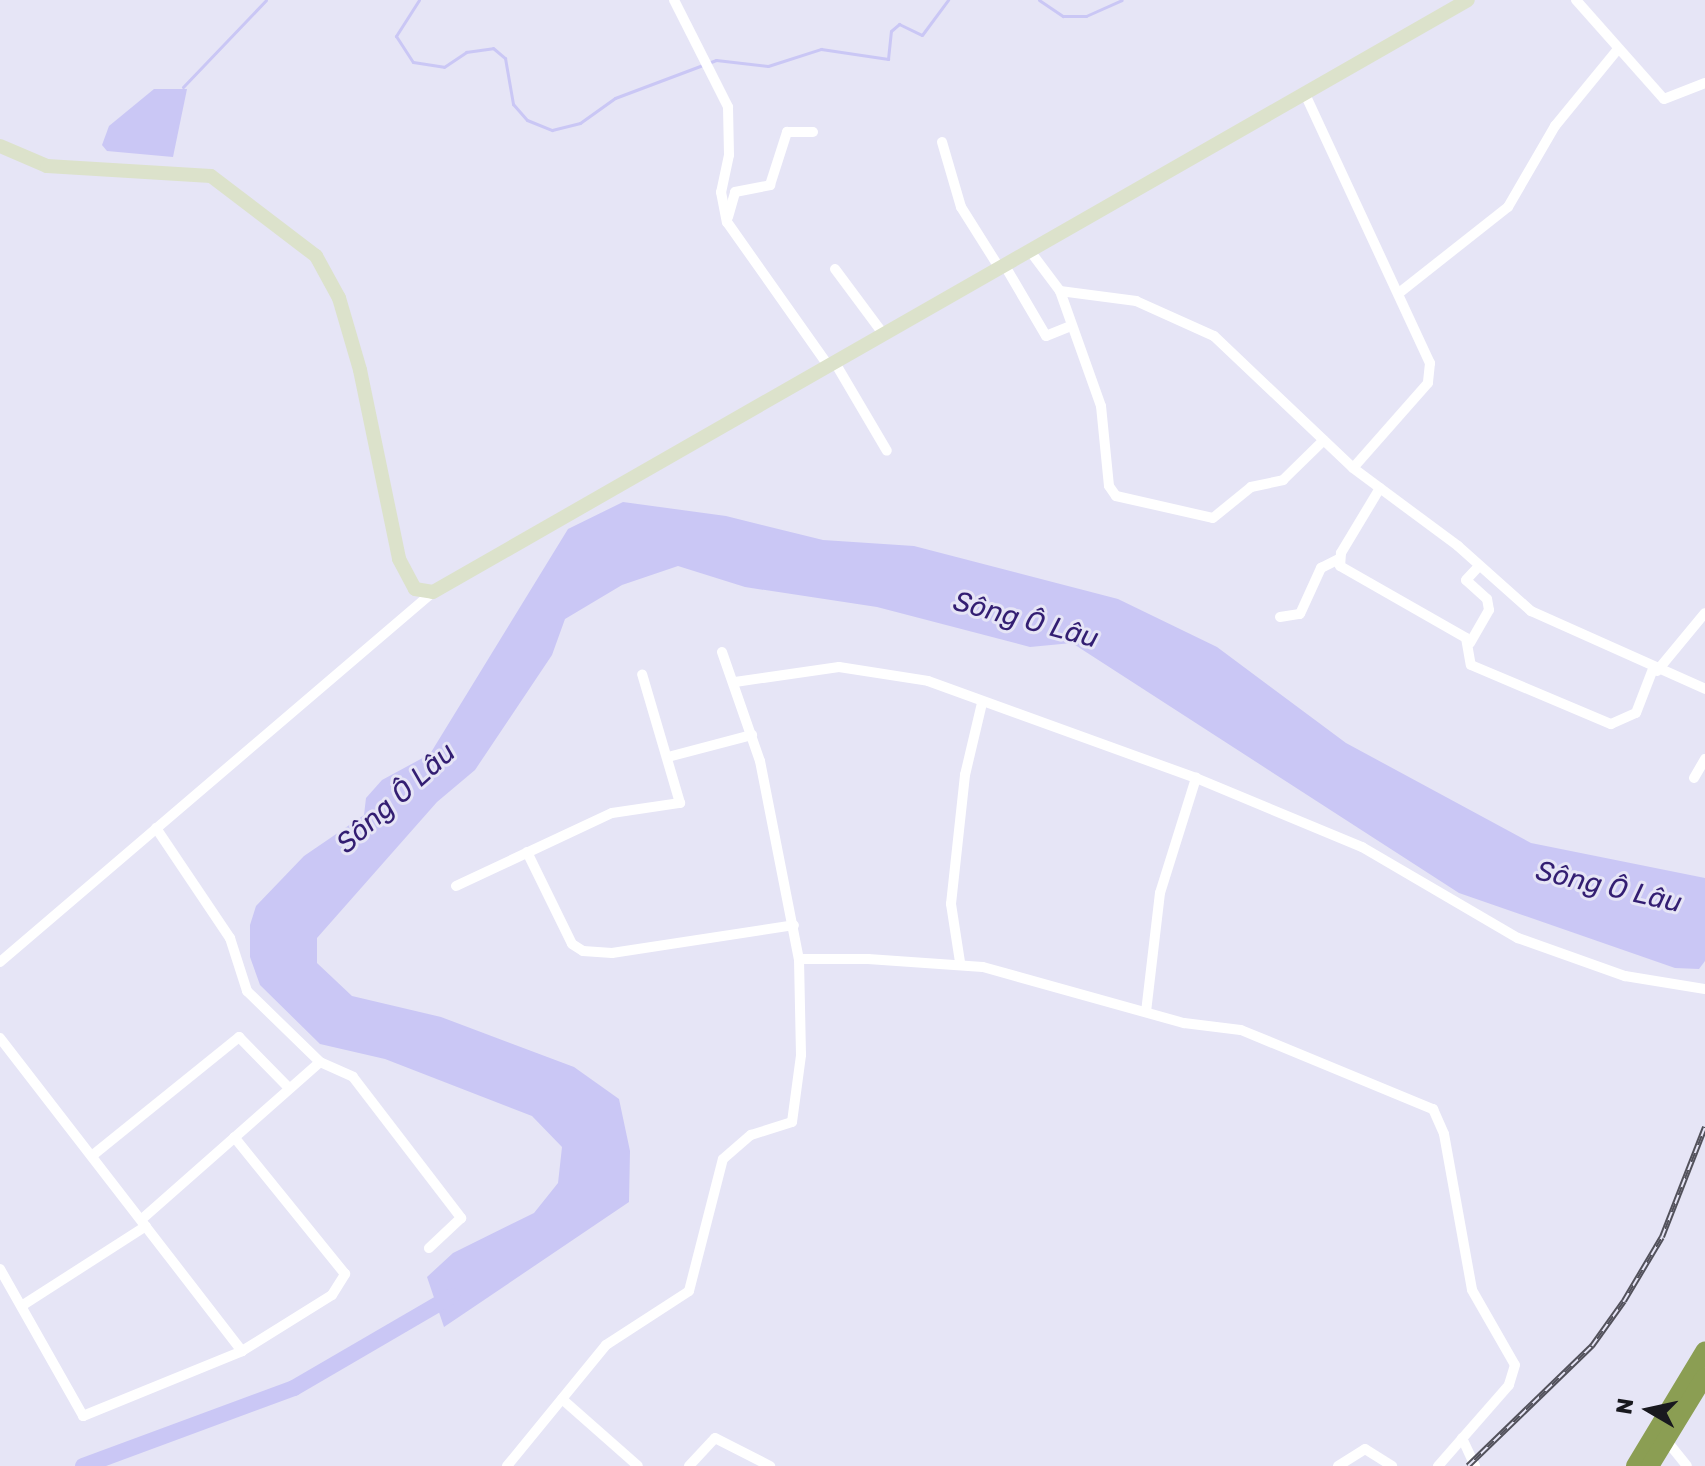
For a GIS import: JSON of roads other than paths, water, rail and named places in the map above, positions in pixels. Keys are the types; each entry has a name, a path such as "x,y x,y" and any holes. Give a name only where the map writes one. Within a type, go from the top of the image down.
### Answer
{"highway":[{"path":"1635,1466 1705,1350"},
{"path":"1650,1466 1704,1379"}],"main road":[{"path":"0,146 47,166 211,176 316,256 339,298 360,370 399,559 415,589 433,592 831,363 881,331 1003,267 1468,0"}],"street":[{"path":"674,0 728,107 729,155 721,192 727,222 831,363 887,451"},
{"path":"1576,0 1664,99 1705,83"},
{"path":"1399,293 1508,207 1555,126 1618,49"},
{"path":"1305,94 1424,345 1430,377 1353,468"},
{"path":"727,222 735,192 770,185 787,132 813,132"},
{"path":"942,142 961,207 1046,336 1068,327"},
{"path":"1030,251 1060,291 1068,327 1101,406 1109,486 1119,498 1213,518 1257,483 1283,480 1324,440"},
{"path":"835,269 881,331"},
{"path":"1060,291 1136,301 1206,331 1353,468 1479,566 1531,611 1655,670 1705,689"},
{"path":"1280,617 1300,614 1321,568 1339,559 1380,488"},
{"path":"1339,559 1353,577 1470,643"},
{"path":"1479,566 1466,580 1487,599 1489,610 1470,643 1467,661 1486,675 1611,724 1636,713 1655,670 1705,613"},
{"path":"0,962 433,592"},
{"path":"507,1466 606,1345 689,1291 718,1168 751,1135 792,1122 801,1055 799,959 794,925 752,735 722,652"},
{"path":"735,682 858,667 928,681 1196,778 1362,847 1518,938 1625,976 1705,989"},
{"path":"456,886 612,813 680,803 642,674"},
{"path":"960,962 951,904 965,775 982,703"},
{"path":"668,757 752,735"},
{"path":"1694,778 1705,759"},
{"path":"1146,1012 1160,893 1196,778"},
{"path":"156,828 230,938 247,991 320,1062 353,1077 461,1218 429,1248"},
{"path":"527,852 572,944 583,951 612,953 794,925"},
{"path":"799,959 960,962 1146,1012 1255,1034 1420,1101 1437,1115 1472,1290 1515,1365 1509,1385 1438,1466"},
{"path":"93,1155 239,1037 289,1088"},
{"path":"0,1038 242,1351"},
{"path":"23,1305 144,1223 234,1137 320,1062"},
{"path":"0,1269 83,1416 112,1410 242,1351 332,1295 345,1274 234,1137"},
{"path":"562,1399 638,1466"},
{"path":"689,1466 705,1441 715,1438 770,1466"},
{"path":"1462,1438 1475,1466"},
{"path":"1666,1440 1687,1466"},
{"path":"1338,1466 1365,1449 1392,1466"}],"water":[{"path":"154,89 187,89 173,157 107,151 102,145 109,126"},
{"path":"623,502 726,516 823,540 914,546 1118,599 1217,647 1346,743 1531,843 1705,878 1705,961 1699,969 1675,968 1459,893 1072,643 1030,647 877,607 745,587 678,566 622,585 565,619 552,655 475,770 437,802 317,938 317,963 352,996 441,1017 574,1067 619,1099 630,1151 629,1202 444,1327 427,1277 453,1253 534,1213 558,1183 562,1147 532,1116 385,1059 320,1044 260,985 250,957 250,925 256,906 304,856 364,815 366,798 382,780 430,754 568,529"}],"waterway":[{"path":"183,87 266,0"},
{"path":"419,0 396,36 413,62 444,67 466,52 493,48 505,58 513,104 527,120 552,130 580,123 615,98 716,60 768,66 821,49 888,59 891,31 899,24 922,35 948,0"},
{"path":"1039,0 1063,16 1086,16 1122,0"},
{"name":"Sông Ô Lâu","path":"83,1466 294,1388 452,1296"}],"railway":[{"path":"1468,1466 1592,1346 1624,1301 1662,1237 1705,1127"}]}
